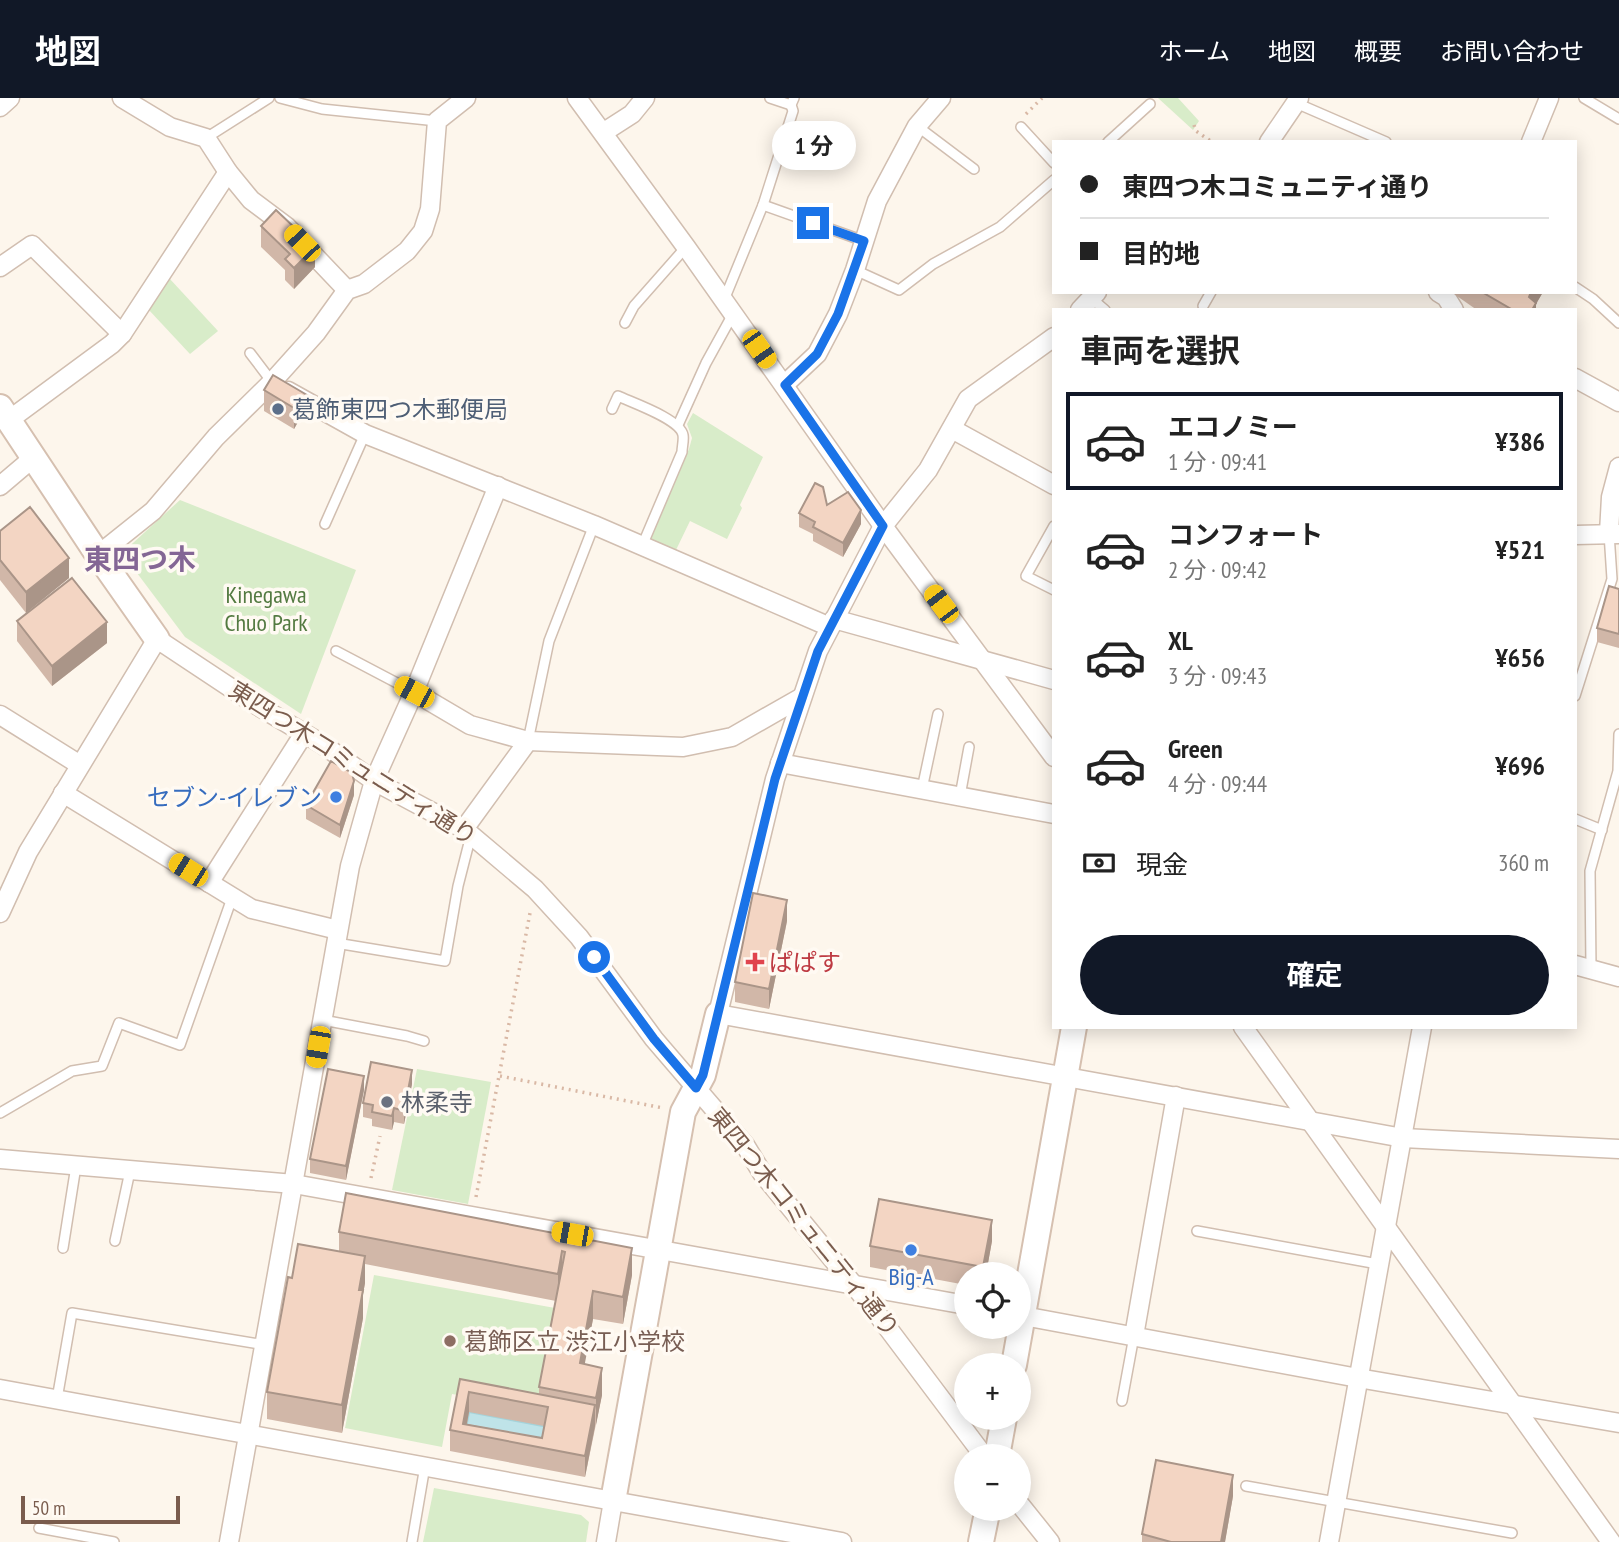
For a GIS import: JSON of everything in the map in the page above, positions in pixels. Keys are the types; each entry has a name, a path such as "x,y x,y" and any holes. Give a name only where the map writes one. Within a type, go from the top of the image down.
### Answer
{"street":[{"path":"0,107 10,98"},
{"path":"122,98 170,127 206,138 228,172 251,200 287,227 347,290"},
{"path":"98,555 153,511 216,437 272,382 316,333 347,290 364,284 396,260 423,232 430,209 437,121 466,98"},
{"path":"577,98 785,385 883,526 1052,754"},
{"path":"604,132 632,114 646,98"},
{"path":"785,385 817,354 838,314 877,201 918,126 941,98"},
{"path":"1532,140 1549,98"},
{"path":"1270,140 1297,100"},
{"path":"0,914 27,852 157,639 4,413 112,344 122,334 228,172"},
{"path":"0,267 32,245 122,334"},
{"path":"606,1542 682,1112 703,1075 780,763 818,651 883,526 928,470 968,399 1052,338"},
{"path":"1577,379 1619,402"},
{"path":"272,382 365,434 832,623 1052,680"},
{"path":"952,429 1052,484"},
{"path":"0,486 33,458"},
{"path":"1577,535 1614,533 1611,497 1619,467"},
{"path":"229,1542 350,866 374,781 414,692 498,486"},
{"name":"東四つ木コミュニティ通り","path":"157,639 303,735 322,744 374,781 468,832 535,888 579,937 654,1039 745,1145 762,1173 925,1375 975,1444"},
{"path":"414,692 470,725 528,741 683,747 732,737 802,697"},
{"path":"0,715 80,765"},
{"path":"209,883 303,735"},
{"path":"468,832 528,741"},
{"path":"780,763 1052,814"},
{"path":"63,793 252,909 337,936"},
{"path":"1583,967 1619,977"},
{"path":"718,1014 1403,1138 1619,1149"},
{"path":"1031,1262 1074,1029"},
{"path":"1244,1029 1611,1542"},
{"path":"1329,1542 1422,1029"},
{"path":"1134,1336 1176,1096"},
{"path":"0,1159 294,1184 954,1304"},
{"path":"1031,1317 1619,1423"},
{"path":"0,1389 842,1542"},
{"path":"1031,1518 1050,1542"},
{"path":"981,1542 985,1521"}],"lane":[{"path":"206,138 269,98"},
{"path":"280,98 322,109 437,121"},
{"path":"678,425 728,308 793,111 793,102 770,98"},
{"path":"1584,98 1619,119"},
{"path":"1297,100 1383,140"},
{"path":"1110,140 1150,104"},
{"path":"918,126 974,169"},
{"path":"1021,127 1052,161"},
{"path":"855,270 899,290 933,264 1000,227 1052,182"},
{"path":"762,205 864,241"},
{"path":"625,323 634,306 686,247"},
{"path":"1577,288 1619,323"},
{"path":"1203,306 1209,294"},
{"path":"250,353 272,382"},
{"path":"612,409 618,396 678,425 683,435 681,452 642,545"},
{"path":"325,524 365,434"},
{"path":"528,741 549,640 594,525"},
{"path":"1052,530 1026,576 1052,589"},
{"path":"1577,690 1615,579 1614,533"},
{"path":"335,651 414,692"},
{"path":"922,789 938,714"},
{"path":"1583,967 1590,871 1602,830 1614,806 1619,734"},
{"path":"960,796 969,747"},
{"path":"1577,820 1602,830"},
{"path":"337,936 445,961 468,832"},
{"path":"0,1113 72,1071 102,1066 119,1023 180,1045 232,898"},
{"path":"323,1020 424,1041"},
{"path":"63,1248 76,1166"},
{"path":"114,1241 130,1171"},
{"path":"1197,1231 1378,1264"},
{"path":"57,1399 72,1313 265,1345"},
{"path":"1122,1401 1134,1336"},
{"path":"412,1542 425,1466"},
{"path":"1246,1486 1512,1533"},
{"path":"39,1528 114,1542"}],"path":[{"path":"1194,125 1196,131 1209,140"},
{"path":"472,1216 535,888"},
{"path":"500,1076 682,1112"},
{"path":"367,1198 380,1136"}],"green space":[{"path":"1158,98 1178,98 1199,121 1193,130"},
{"path":"169,278 218,331 190,354 148,309"},
{"path":"693,413 763,457 727,539 690,521 675,552 651,541 650,537 689,449 692,438 687,424"},
{"name":"Kinegawa Chuo Park","path":"180,500 356,570 301,714 185,637 122,553"},
{"path":"417,1069 491,1082 468,1204 392,1190"},
{"path":"374,1275 555,1308 536,1409 452,1394 442,1447 345,1428"},
{"path":"434,1488 581,1515 589,1522 586,1542 423,1542"}],"water":[{"path":"469,1412 548,1427 542,1459 463,1444"}],"building":[{"path":"276,210 315,247 294,268 285,259 290,254 261,226"},
{"path":"1485,294 1530,294 1529,297 1536,303 1533,308 1510,308"},
{"path":"273,375 307,395 303,402 299,400 294,408 264,390"},
{"path":"815,483 823,487 827,505 848,492 861,510 843,543 813,527 815,522 799,513"},
{"path":"30,507 69,558 26,592 0,560 0,531"},
{"path":"72,578 107,622 52,666 17,621"},
{"path":"1609,586 1619,589 1619,634 1597,628"},
{"path":"331,761 352,773 354,781 340,825 306,805"},
{"path":"753,893 787,900 769,989 735,982"},
{"path":"371,1062 412,1070 404,1111 394,1108 392,1116 372,1112 373,1105 363,1103"},
{"path":"328,1069 364,1076 346,1166 310,1159"},
{"path":"346,1193 632,1248 623,1297 593,1291 580,1363 602,1368 596,1398 539,1387 565,1252 562,1251 558,1274 339,1232"},
{"path":"879,1199 992,1220 984,1262 956,1262 870,1246"},
{"path":"298,1244 365,1256 359,1290 363,1290 342,1405 267,1392 288,1277 292,1278"},
{"path":"460,1379 595,1405 585,1456 450,1430","holes":["469,1392 548,1407 542,1438 463,1424"]},
{"path":"1156,1460 1233,1475 1221,1542 1171,1542 1142,1534"}],"place":[{"name":"葛飾東四つ木郵便局","path":"278,409"},
{"name":"セブン-イレブン","path":"336,797"},
{"name":"ぱぱす","path":"755,962"},
{"name":"林柔寺","path":"387,1102"},
{"name":"Big-A","path":"911,1250"},
{"name":"葛飾区立 渋江小学校","path":"450,1341"}],"district":[{"name":"東四つ木","path":"140,558"}],"route":[{"path":"594,957 654,1039 696,1088 703,1075 775,779 787,741 818,651 883,526 785,385 817,354 838,314 864,241 813,223"}]}
